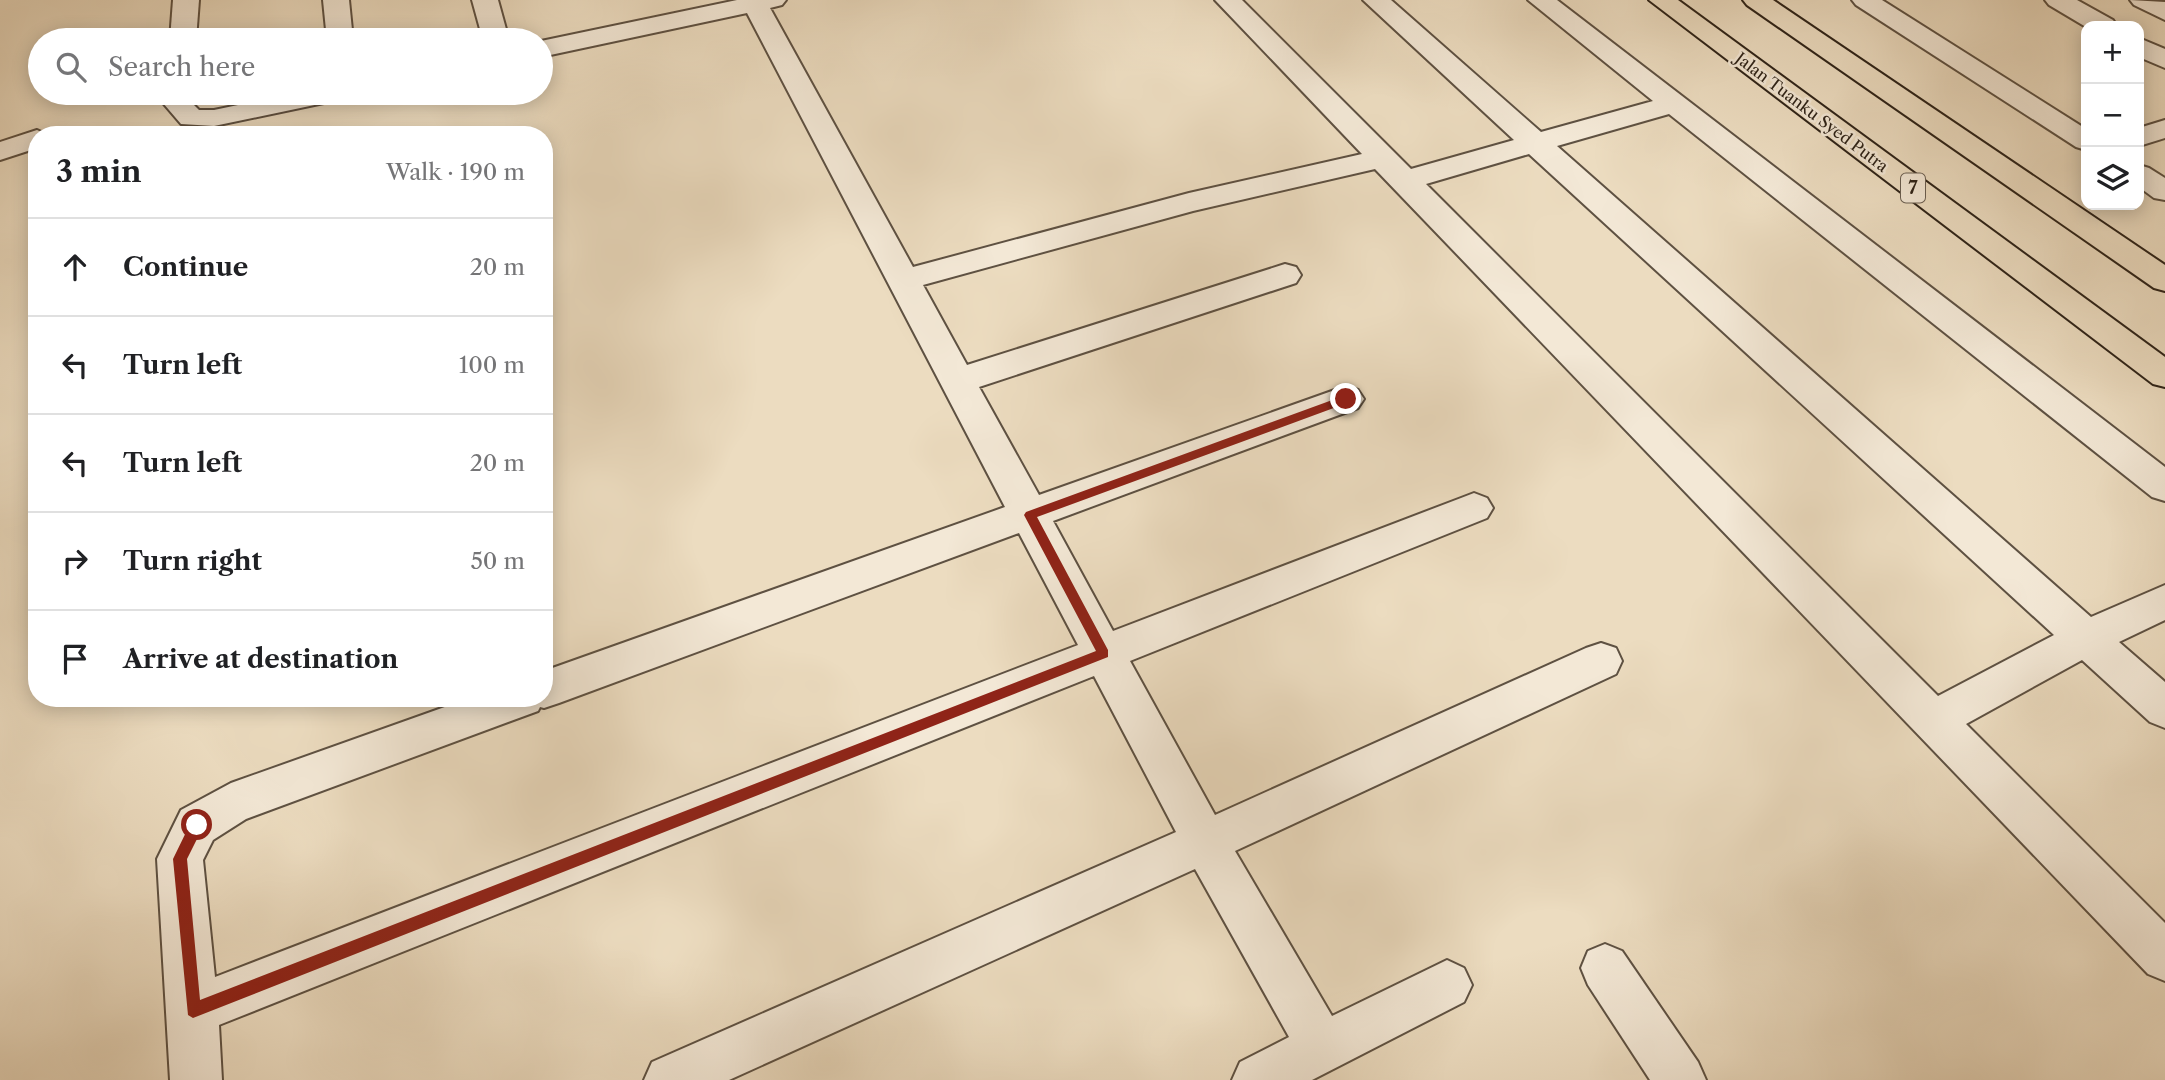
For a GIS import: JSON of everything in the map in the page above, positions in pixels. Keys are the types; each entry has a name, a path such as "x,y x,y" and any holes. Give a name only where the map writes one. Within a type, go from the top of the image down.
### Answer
{"main road":[{"name":"Jalan Tuanku Syed Putra","path":"1662,0 2165,375"},
{"path":"1756,0 2165,280"}],"street":[{"path":"184,28 186,0"},
{"path":"336,0 340,28"},
{"path":"485,0 493,28"},
{"path":"1228,0 2165,957"},
{"path":"1376,0 2165,709"},
{"path":"1541,0 2165,487"},
{"path":"1865,0 2081,138"},
{"path":"2057,0 2095,21"},
{"path":"2143,0 2165,12"},
{"path":"553,45 632,19 764,2 904,280 1103,653 1205,842 1322,1047"},
{"path":"2144,49 2165,60"},
{"path":"904,280 1189,202 1394,169 1533,143 1674,104"},
{"path":"179,105 191,118 214,118 276,105"},
{"path":"2144,135 2165,129"},
{"path":"0,151 28,142"},
{"path":"2144,177 2165,191"},
{"path":"958,381 1285,275"},
{"path":"553,688 1346,399"},
{"path":"193,1010 1474,508"},
{"path":"1933,720 2088,638 2165,602"},
{"path":"670,1080 1205,842 1601,661"},
{"path":"196,1080 180,859 197,825 230,804 498,707"},
{"path":"1605,968 1680,1080"},
{"path":"1258,1080 1447,985"}],"route":[{"path":"197,825 180,859 193,1010 1103,653 1030,515 1346,399"}]}
